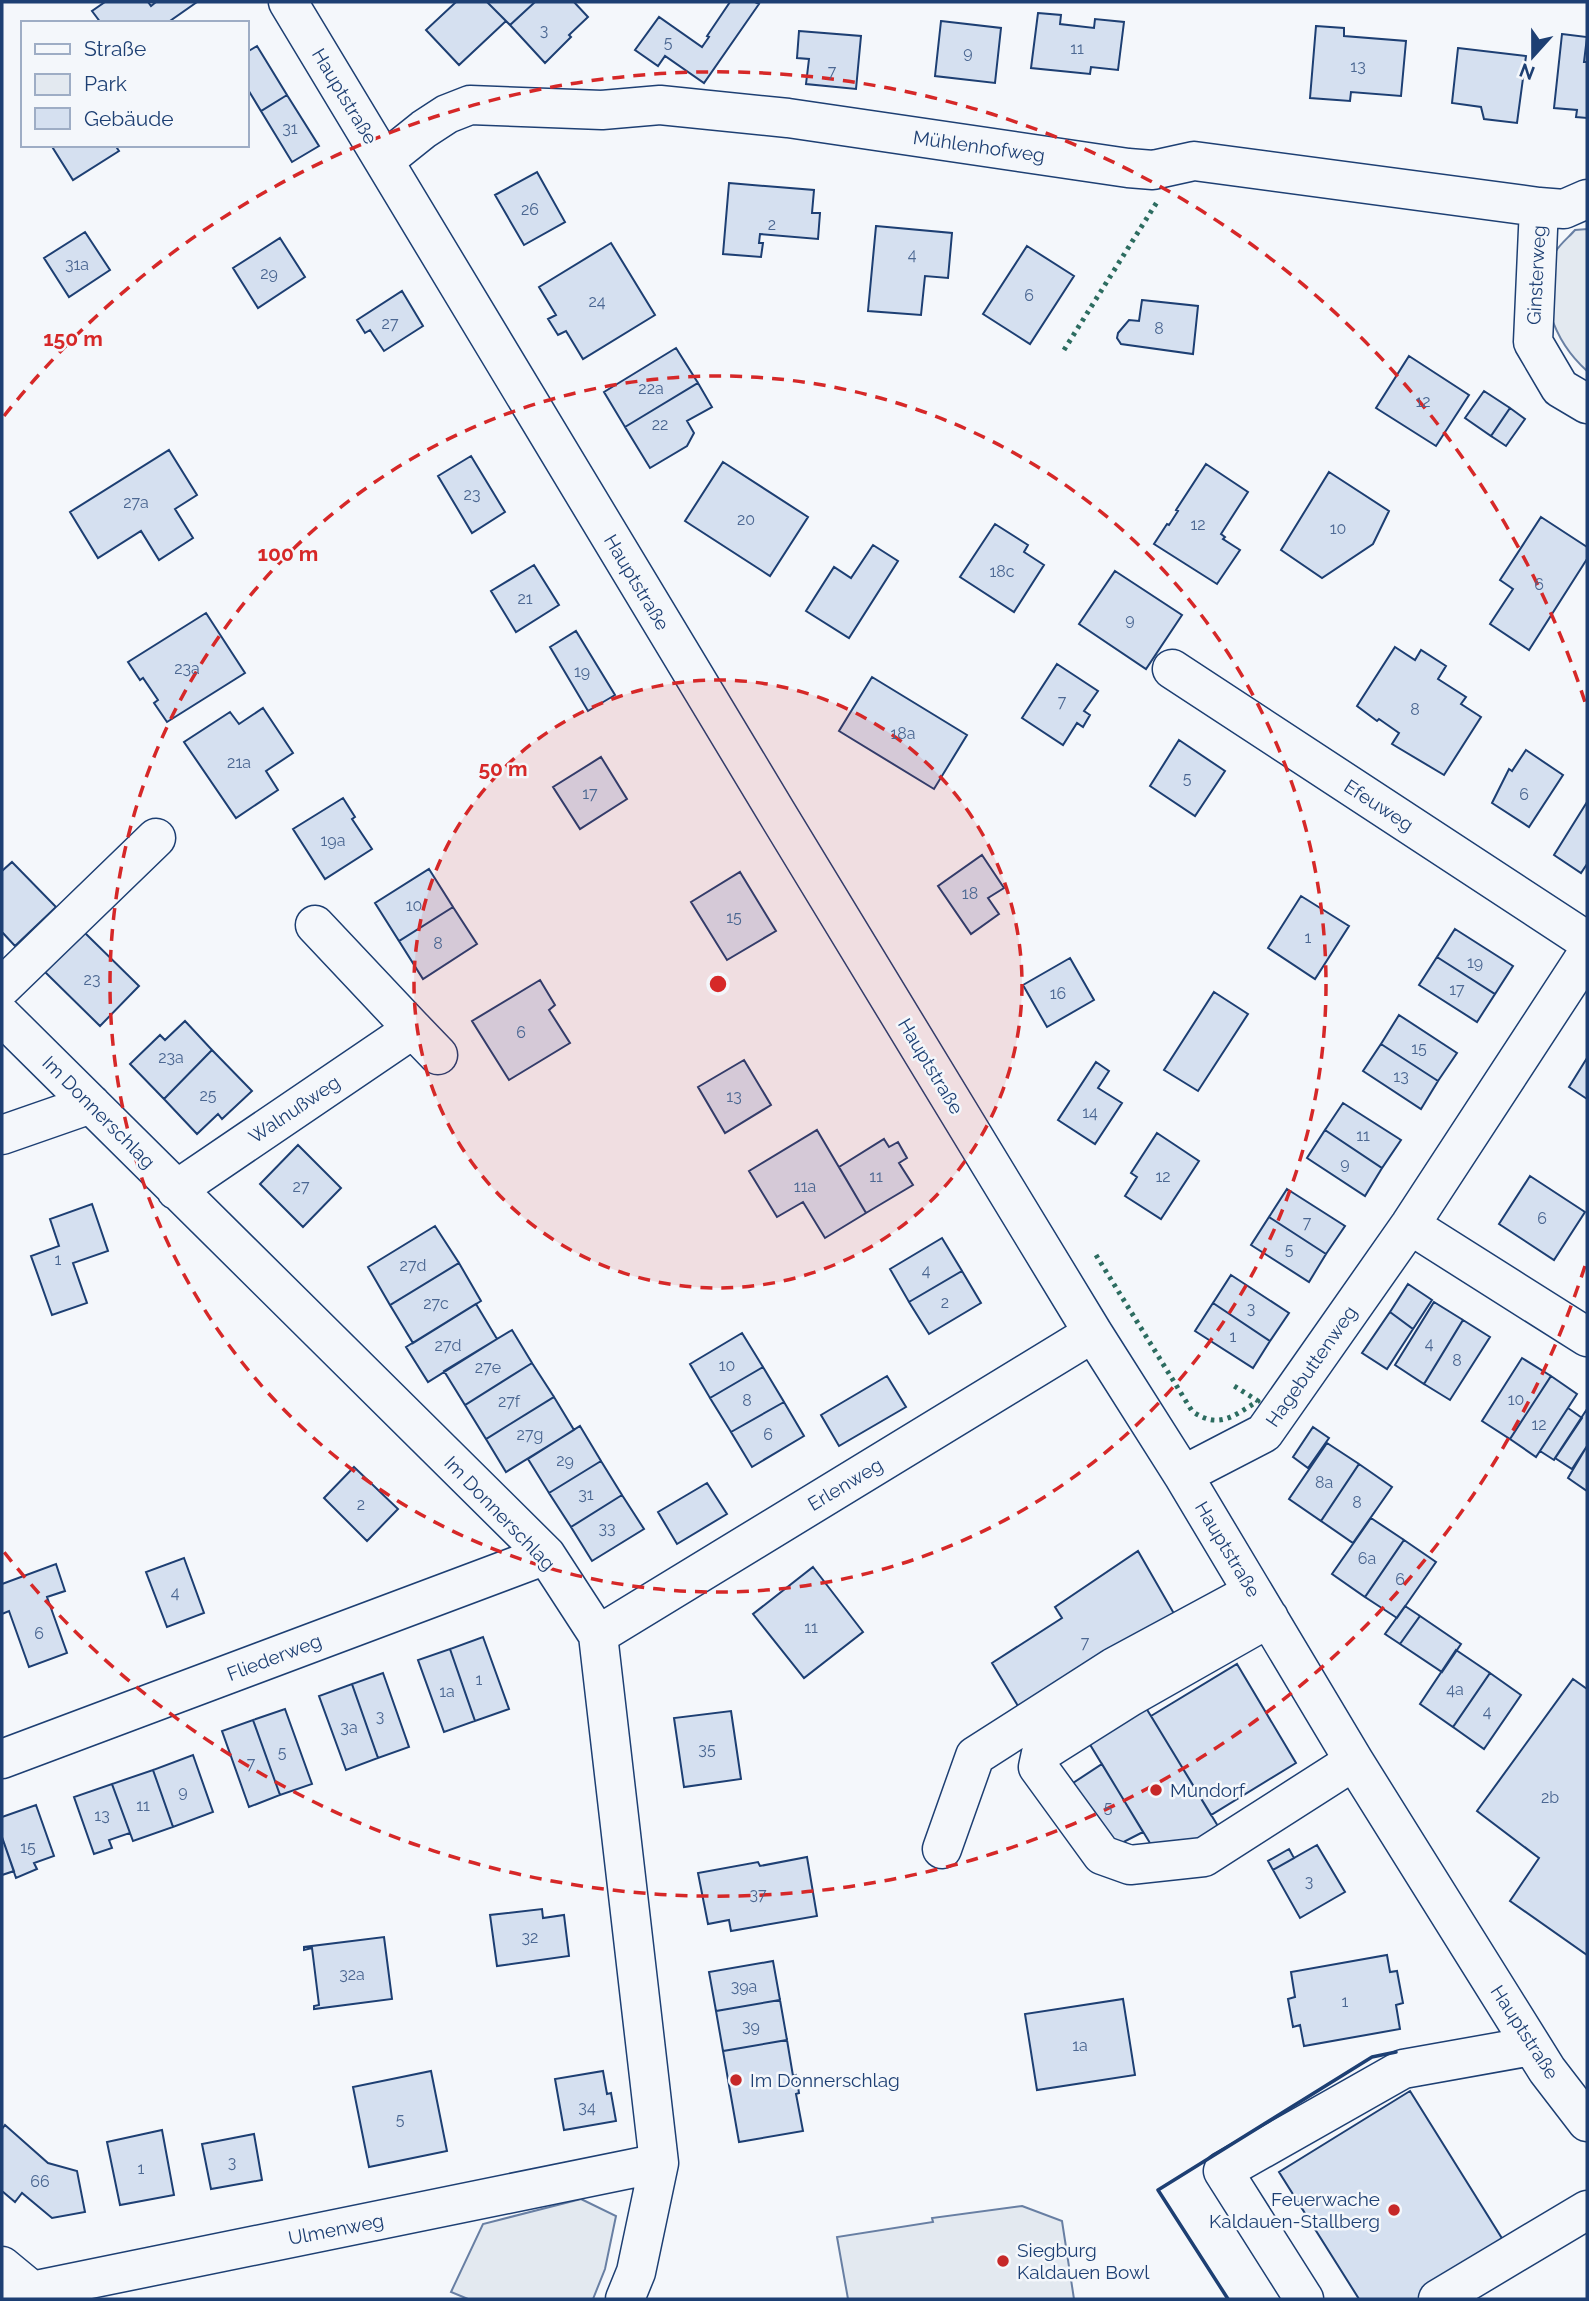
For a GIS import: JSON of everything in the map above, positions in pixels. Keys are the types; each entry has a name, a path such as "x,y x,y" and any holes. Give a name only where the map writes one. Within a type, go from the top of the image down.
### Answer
{"street":[{"name":"Hauptstraße","path":"288,2 1354,1761 1547,2070 1587,2122"},
{"name":"Mühlenhofweg","path":"384,161 447,114 470,105 602,110 660,105 788,118 1128,168 1153,170 1194,161 1564,209 1587,199"},
{"name":"Ginsterweg","path":"1539,207 1533,342 1560,388 1587,404"},
{"name":"Efeuweg","path":"1172,669 1587,941"},
{"path":"2,986 156,838"},
{"name":"Walnußweg","path":"176,1189 426,1042 315,925"},
{"name":"Hagebuttenweg","path":"1183,1475 1264,1433 1409,1224 1587,954"},
{"name":"Im Donnerschlag","path":"2,1016 545,1555 598,1636 659,2164 636,2272 625,2299"},
{"path":"2,1135 91,1104"},
{"path":"1409,1224 1587,1336"},
{"name":"Erlenweg","path":"598,1636 1093,1333"},
{"name":"Fliederweg","path":"2,1759 545,1555"},
{"path":"1261,1605 1129,1697 1041,1753 1038,1767 1102,1854 1130,1865 1204,1857 1354,1761"},
{"path":"942,1849 975,1756 1114,1667 1261,1605"},
{"path":"1304,2299 1223,2171 1403,2069 1532,2046"},
{"name":"Ulmenweg","path":"29,2297 659,2164"},
{"path":"1438,2299 1587,2210"},
{"path":"2,2266 29,2297"}],"green space":[{"path":"1587,229 1587,371 1565,346 1557,331 1547,299 1547,283 1549,267 1558,248 1575,230"},
{"path":"581,2199 616,2216 605,2269 593,2299 468,2299 451,2292 483,2224"},
{"name":"Siegburg Kaldauen Bowl","path":"1022,2206 1062,2221 1074,2299 848,2299 837,2237 933,2222 932,2218"}],"building":[{"path":"105,2 148,2 151,6 156,2 197,2 170,21 100,21 92,11"},
{"path":"456,2 487,2 506,21 459,65 426,30"},
{"path":"487,2 535,2 510,25"},
{"path":"535,2 574,2 588,17 545,63 510,25"},
{"path":"730,2 759,4 704,83 665,56 658,66 635,50 659,17 702,47"},
{"path":"1038,13 1061,15 1060,24 1094,28 1095,19 1124,22 1118,70 1091,67 1090,74 1031,68"},
{"path":"941,21 1001,28 995,83 935,76"},
{"path":"1316,26 1344,28 1344,36 1406,41 1401,96 1351,92 1350,101 1310,98"},
{"path":"799,31 861,36 856,89 806,84 809,59 797,58"},
{"path":"1562,34 1587,37 1584,62 1587,62 1587,118 1576,117 1577,110 1554,108"},
{"path":"257,46 287,95 261,111 248,90 248,51"},
{"path":"1458,48 1526,56 1517,123 1484,119 1481,107 1452,103"},
{"path":"287,95 319,146 292,162 261,111"},
{"path":"52,147 116,147 119,151 73,180"},
{"path":"537,172 565,222 524,245 495,195"},
{"path":"729,183 814,190 812,213 820,213 818,239 760,234 759,243 763,243 761,257 723,254"},
{"path":"876,226 952,233 948,278 925,276 921,315 868,311"},
{"path":"85,232 110,270 69,297 44,258"},
{"path":"280,238 305,277 258,308 233,268"},
{"path":"611,243 655,315 583,359 566,331 558,335 548,319 556,315 539,287"},
{"path":"1027,246 1074,276 1030,344 983,314"},
{"path":"402,291 423,326 384,351 370,330 365,333 357,320"},
{"path":"1142,300 1198,306 1193,354 1121,344 1117,338 1118,333 1129,320 1139,321"},
{"path":"676,348 698,383 625,427 604,392"},
{"path":"1409,356 1469,395 1436,446 1376,408"},
{"path":"698,383 712,407 687,421 694,433 687,446 650,468 625,427"},
{"path":"1484,391 1510,408 1491,436 1465,418"},
{"path":"1510,408 1525,419 1506,446 1491,436"},
{"path":"169,450 197,495 175,509 193,538 159,560 141,531 98,558 70,512"},
{"path":"471,456 505,512 472,533 438,476"},
{"path":"723,462 808,517 770,576 685,521"},
{"path":"1206,464 1248,492 1221,534 1225,537 1223,539 1240,550 1217,584 1154,544 1167,524 1169,525"},
{"path":"1329,472 1389,511 1373,544 1322,578 1281,550"},
{"path":"1541,517 1587,547 1587,559 1529,650 1490,624 1513,589 1500,580"},
{"path":"995,524 1028,545 1024,552 1044,565 1014,612 960,577"},
{"path":"873,545 898,561 849,638 806,611 834,567 851,578"},
{"path":"534,565 559,605 516,632 491,591"},
{"path":"1115,571 1182,615 1146,669 1079,624"},
{"path":"206,613 245,673 167,722 154,703 158,700 128,662"},
{"path":"576,631 615,695 588,711 550,647"},
{"path":"1395,647 1415,660 1421,650 1446,666 1438,679 1466,697 1461,704 1481,717 1444,775 1392,744 1399,733 1357,706"},
{"path":"1057,664 1098,691 1084,711 1090,715 1083,727 1077,723 1063,745 1022,718"},
{"path":"872,677 967,735 934,789 839,731"},
{"path":"263,708 293,753 266,771 278,790 236,818 184,742 230,712 239,724"},
{"path":"1179,740 1225,771 1195,816 1150,786"},
{"path":"1526,750 1563,775 1529,827 1492,803 1509,769 1512,771"},
{"path":"601,757 627,799 580,829 553,787"},
{"path":"343,798 355,817 352,819 372,849 325,879 293,829"},
{"path":"1587,802 1587,864 1581,873 1554,855"},
{"path":"982,855 1004,888 988,898 999,914 971,934 938,886"},
{"path":"12,862 56,907 15,946 2,932 2,871"},
{"path":"429,869 453,907 399,941 375,903"},
{"path":"740,872 776,931 727,960 691,902"},
{"path":"1301,896 1349,926 1315,979 1268,948"},
{"path":"453,907 477,944 423,979 399,941"},
{"path":"1455,929 1513,966 1495,994 1437,957"},
{"path":"84,932 139,986 100,1026 45,972"},
{"path":"1437,957 1495,994 1477,1022 1419,985"},
{"path":"1070,958 1094,1000 1047,1027 1023,985"},
{"path":"540,980 555,1005 549,1010 570,1043 509,1080 472,1021"},
{"path":"1214,992 1248,1014 1198,1091 1164,1070"},
{"path":"1399,1015 1457,1053 1438,1081 1381,1044"},
{"path":"185,1021 212,1050 164,1099 130,1064 160,1035 165,1040"},
{"path":"1381,1044 1438,1081 1421,1109 1363,1071"},
{"path":"212,1050 252,1091 222,1119 218,1114 197,1134 164,1099"},
{"path":"1587,1058 1587,1099 1569,1087"},
{"path":"744,1060 771,1105 725,1133 698,1087"},
{"path":"1096,1062 1109,1071 1098,1088 1122,1103 1095,1144 1058,1120"},
{"path":"1343,1103 1401,1140 1382,1168 1325,1130"},
{"path":"817,1130 866,1213 825,1238 803,1202 777,1217 749,1171"},
{"path":"1325,1130 1382,1168 1365,1196 1307,1158"},
{"path":"1157,1133 1199,1161 1161,1219 1125,1196 1137,1177 1131,1173"},
{"path":"884,1139 889,1147 898,1142 907,1158 899,1163 913,1185 866,1213 839,1167"},
{"path":"298,1145 341,1188 303,1227 260,1184"},
{"path":"1530,1176 1585,1212 1554,1260 1499,1224"},
{"path":"1287,1189 1345,1226 1326,1254 1269,1217"},
{"path":"92,1204 108,1251 73,1263 87,1303 52,1315 31,1256 59,1246 50,1219"},
{"path":"1269,1217 1326,1254 1309,1282 1251,1245"},
{"path":"435,1226 459,1263 390,1305 368,1267"},
{"path":"942,1238 962,1271 909,1302 890,1269"},
{"path":"459,1263 481,1301 413,1343 390,1305"},
{"path":"962,1271 981,1303 929,1334 909,1302"},
{"path":"1231,1275 1289,1313 1270,1341 1213,1303"},
{"path":"1408,1284 1432,1300 1413,1329 1390,1312"},
{"path":"1434,1302 1463,1320 1424,1384 1395,1365"},
{"path":"1213,1303 1270,1341 1253,1368 1195,1331"},
{"path":"476,1304 497,1339 428,1382 406,1347"},
{"path":"1390,1312 1413,1329 1387,1369 1362,1353"},
{"path":"1463,1320 1490,1337 1450,1400 1424,1384"},
{"path":"512,1330 532,1363 465,1405 444,1371"},
{"path":"742,1333 763,1367 710,1398 690,1364"},
{"path":"1522,1358 1551,1376 1510,1439 1482,1421"},
{"path":"532,1363 554,1397 486,1439 465,1405"},
{"path":"763,1367 784,1402 731,1432 710,1398"},
{"path":"887,1376 906,1407 839,1446 821,1415"},
{"path":"1551,1376 1577,1394 1536,1457 1510,1439"},
{"path":"554,1397 574,1430 506,1472 486,1439"},
{"path":"784,1402 804,1436 752,1467 731,1432"},
{"path":"1568,1408 1582,1418 1554,1460 1540,1451"},
{"path":"1587,1409 1587,1446 1572,1469 1555,1458"},
{"path":"580,1426 601,1461 549,1493 528,1459"},
{"path":"1313,1427 1329,1438 1308,1468 1293,1457"},
{"path":"1327,1443 1359,1464 1321,1521 1289,1499"},
{"path":"1587,1446 1587,1491 1568,1478"},
{"path":"601,1461 622,1495 571,1527 549,1493"},
{"path":"1359,1464 1392,1487 1353,1543 1321,1521"},
{"path":"354,1467 398,1509 367,1541 324,1498"},
{"path":"707,1483 727,1514 677,1544 658,1512"},
{"path":"622,1495 644,1529 592,1561 571,1527"},
{"path":"1371,1518 1404,1540 1365,1597 1332,1574"},
{"path":"1404,1540 1436,1562 1397,1618 1365,1597"},
{"path":"1138,1551 1180,1624 1018,1706 992,1663 1062,1618 1055,1607"},
{"path":"184,1558 204,1613 167,1627 146,1572"},
{"path":"56,1564 65,1591 47,1597 67,1653 29,1667 9,1611 2,1614 2,1584"},
{"path":"813,1567 863,1632 804,1678 753,1614"},
{"path":"1405,1606 1420,1616 1400,1644 1385,1634"},
{"path":"1420,1616 1461,1644 1442,1672 1400,1644"},
{"path":"483,1637 509,1709 475,1721 450,1649"},
{"path":"450,1649 475,1721 444,1732 418,1660"},
{"path":"1456,1650 1490,1673 1453,1727 1420,1704"},
{"path":"1237,1664 1296,1763 1211,1815 1151,1716"},
{"path":"383,1673 409,1747 378,1758 352,1684"},
{"path":"1490,1673 1521,1695 1484,1749 1453,1727"},
{"path":"1573,1679 1587,1689 1587,1955 1510,1901 1539,1858 1477,1811"},
{"path":"352,1684 378,1758 346,1770 319,1696"},
{"name":"Mundorf","path":"1143,1703 1224,1836 1153,1848 1086,1738"},
{"path":"285,1709 312,1784 280,1795 253,1720"},
{"path":"731,1711 741,1779 684,1787 674,1718"},
{"path":"253,1720 280,1795 249,1807 222,1731"},
{"path":"193,1755 213,1812 173,1827 153,1770"},
{"path":"1102,1764 1143,1832 1112,1848 1073,1783"},
{"path":"153,1770 173,1827 133,1841 112,1784"},
{"path":"112,1784 130,1833 109,1840 112,1848 94,1854 74,1797"},
{"path":"36,1805 54,1856 34,1863 37,1869 16,1878 2,1837 2,1817"},
{"path":"2,1837 14,1871 2,1875"},
{"path":"1317,1845 1345,1892 1300,1918 1273,1870"},
{"path":"1289,1849 1294,1858 1273,1870 1268,1861"},
{"path":"807,1857 817,1916 731,1931 729,1920 708,1924 698,1873 758,1862 760,1866"},
{"path":"542,1909 543,1918 564,1915 569,1956 497,1966 490,1915"},
{"path":"384,1937 392,1999 314,2009 314,2006 319,2005 312,1948 304,1950 304,1947"},
{"path":"1387,1955 1390,1972 1397,1971 1403,2003 1396,2005 1400,2029 1304,2046 1300,2025 1293,2027 1288,1999 1295,1997 1291,1972"},
{"path":"773,1961 780,2000 716,2011 709,1972"},
{"path":"1123,1999 1135,2075 1037,2090 1025,2014"},
{"path":"780,2000 787,2040 723,2051 716,2011"},
{"path":"787,2040 793,2076 796,2075 799,2093 796,2094 803,2131 739,2142 723,2051"},
{"path":"431,2071 447,2151 369,2167 353,2087"},
{"path":"603,2071 607,2094 611,2093 616,2121 564,2130 555,2079"},
{"name":"Feuerwache Kaldauen-Stallberg","path":"1410,2091 1508,2248 1427,2299 1359,2299 1279,2172"},
{"path":"5,2125 48,2163 77,2171 85,2212 52,2218 22,2193 15,2202 2,2191 2,2129"},
{"path":"162,2130 174,2195 120,2205 107,2142"},
{"path":"254,2134 262,2180 211,2189 202,2144"}],"hedge":[{"path":"1064,350 1157,202"},
{"path":"1096,1255 1192,1411 1210,1420 1226,1419 1258,1401 1231,1384"}],"wall":[{"path":"1228,2299 1158,2190 1372,2057 1396,2052"}],"place":[{"name":"Mundorf","path":"1156,1790"},
{"name":"Im Donnerschlag","path":"736,2080"},
{"name":"Feuerwache Kaldauen-Stallberg","path":"1394,2210"},
{"name":"Siegburg Kaldauen Bowl","path":"1003,2261"}]}
